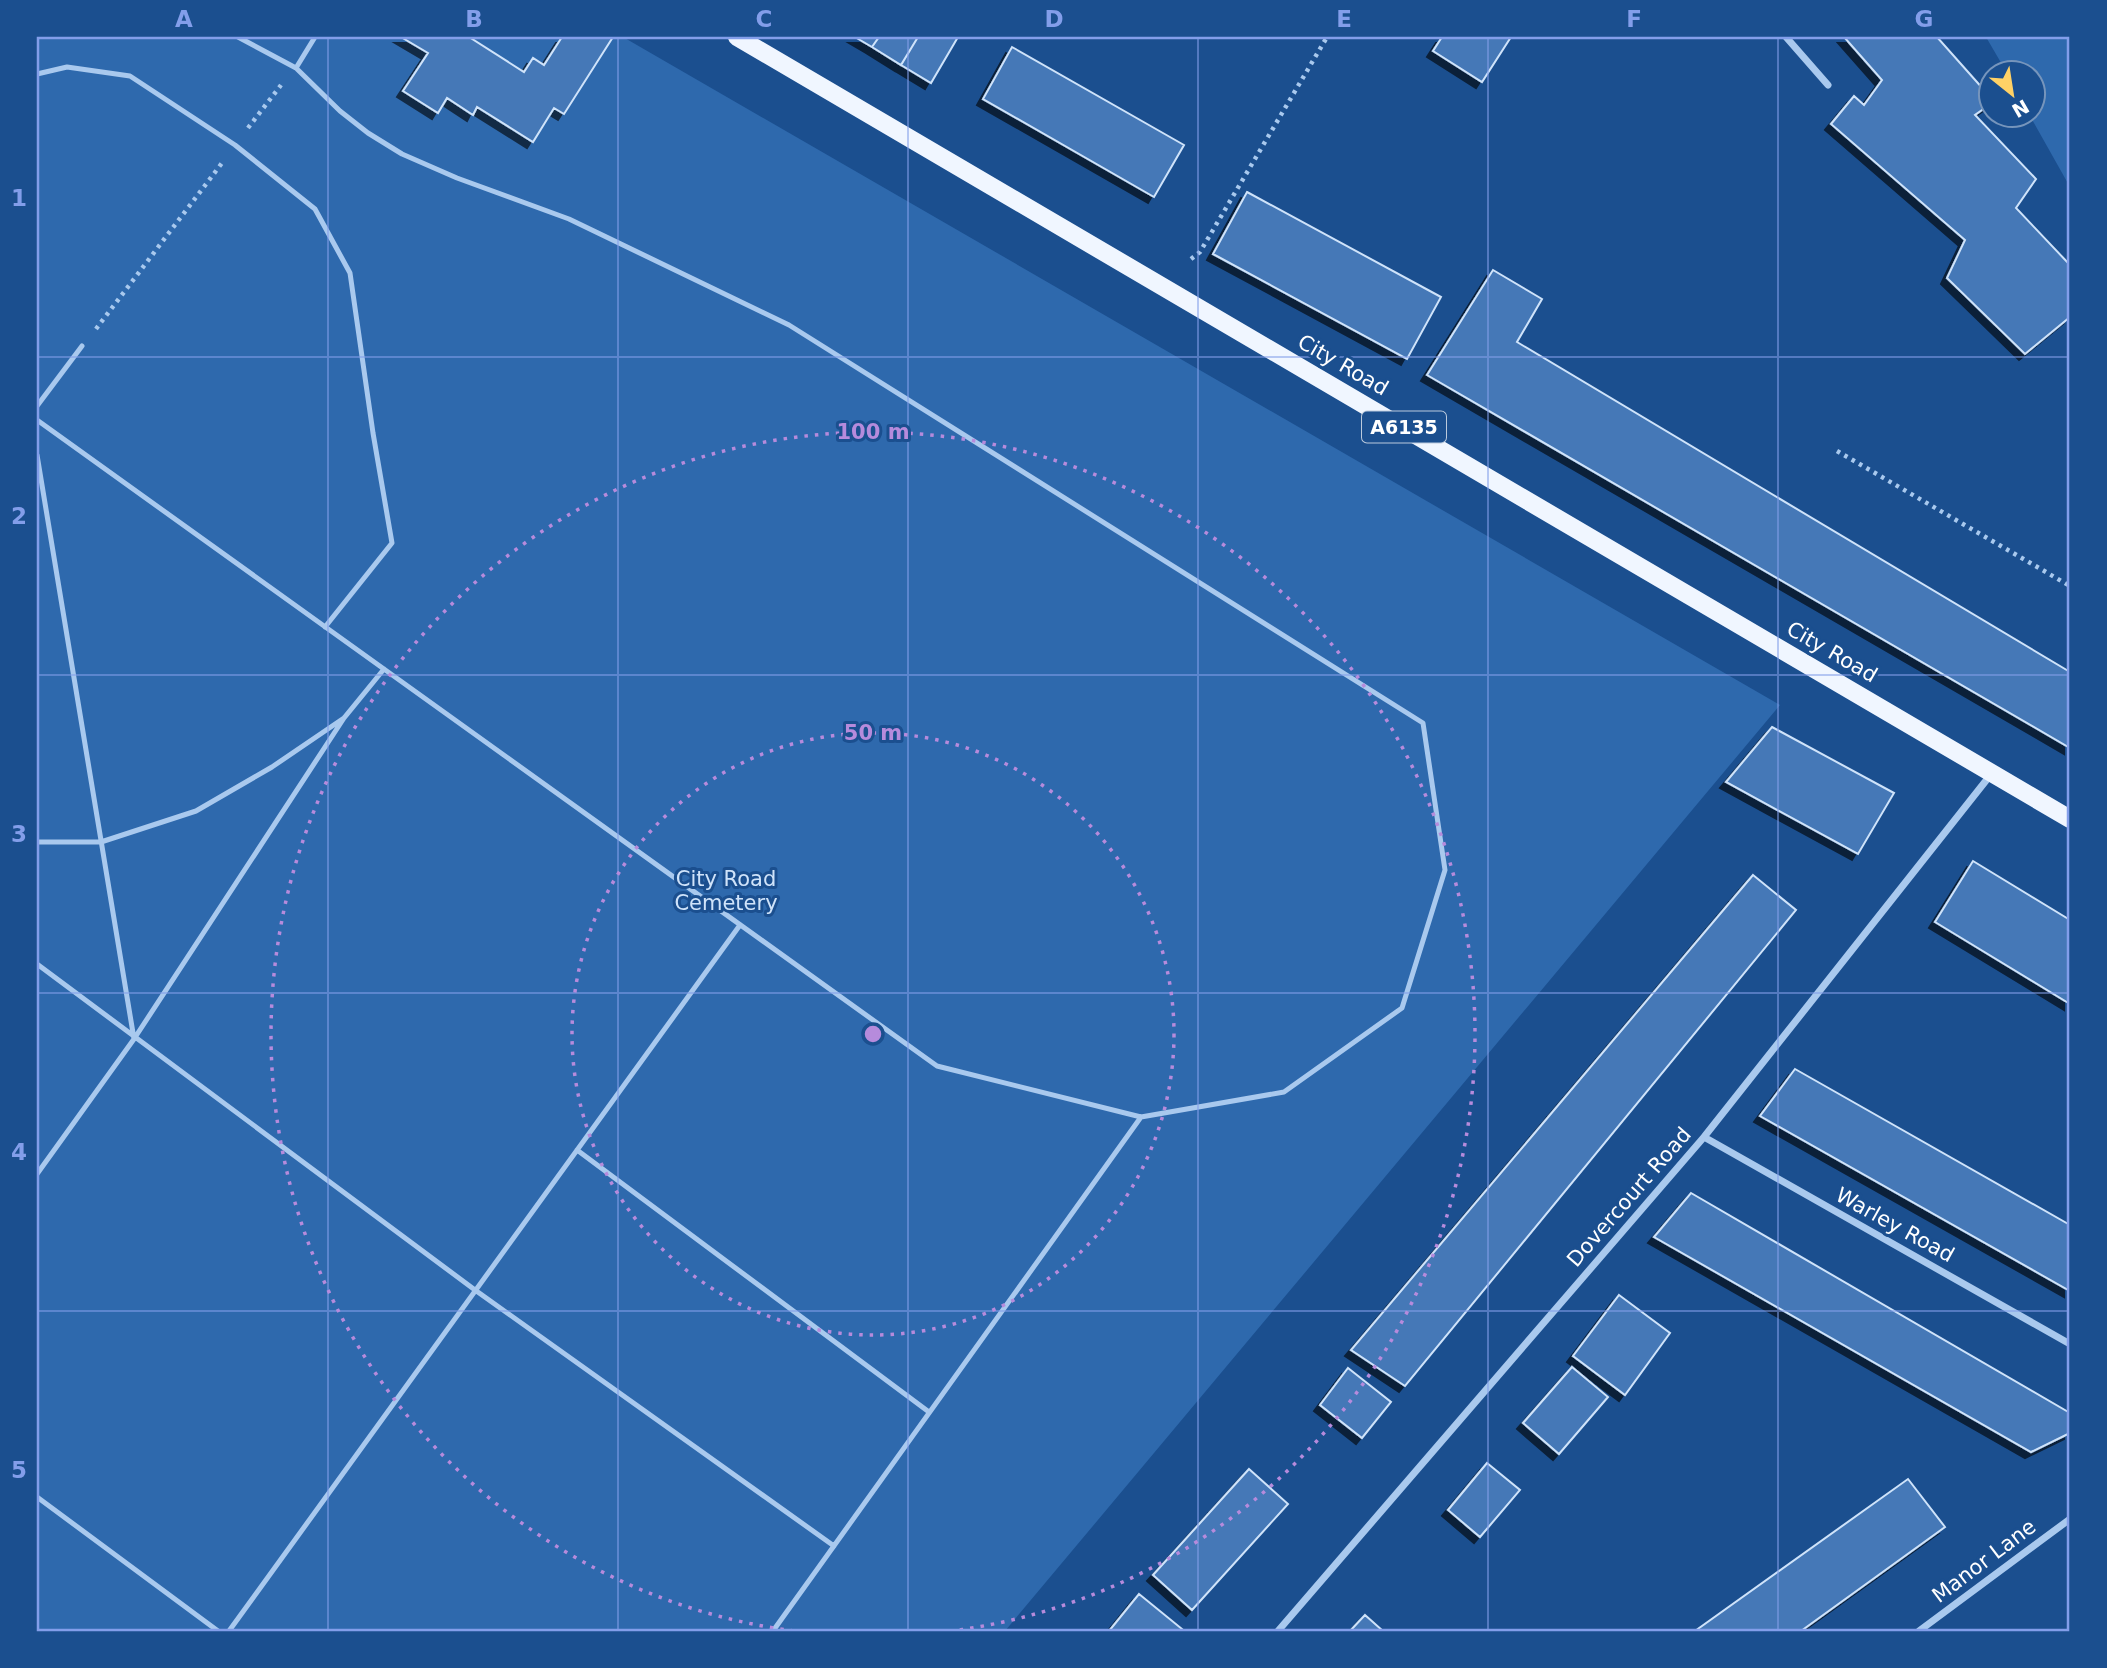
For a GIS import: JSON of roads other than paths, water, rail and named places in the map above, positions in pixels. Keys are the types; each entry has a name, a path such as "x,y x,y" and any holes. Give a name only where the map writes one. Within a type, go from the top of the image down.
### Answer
{"main road":[{"name":"City Road","path":"737,37 2070,819"}],"street":[{"path":"1786,37 1828,85"},
{"name":"Dovercourt Road","path":"1278,1631 1704,1137 1993,773"},
{"name":"Warley Road","path":"1704,1137 2070,1344"},
{"name":"Manor Lane","path":"1919,1631 2070,1519"}],"lane":[{"path":"37,420 937,1066 1141,1117 1284,1092 1402,1008 1445,870 1423,723 789,325 569,219 457,178 402,154 368,133 340,111 296,68 238,37"},
{"path":"296,68 315,37"},
{"path":"37,74 67,67 130,76 235,145 316,209 350,273 392,544 325,627"},
{"path":"37,406 82,346"},
{"path":"37,455 134,1039"},
{"path":"37,1174 134,1039 344,718 384,669"},
{"path":"37,842 101,842 196,811 272,767 344,718"},
{"path":"229,1631 740,925"},
{"path":"37,964 134,1039 475,1290 834,1546"},
{"path":"773,1631 1141,1117"},
{"path":"577,1150 929,1412"},
{"path":"37,1497 218,1631"}],"park label":[{"name":"City Road Cemetery","path":"726,891"}]}
